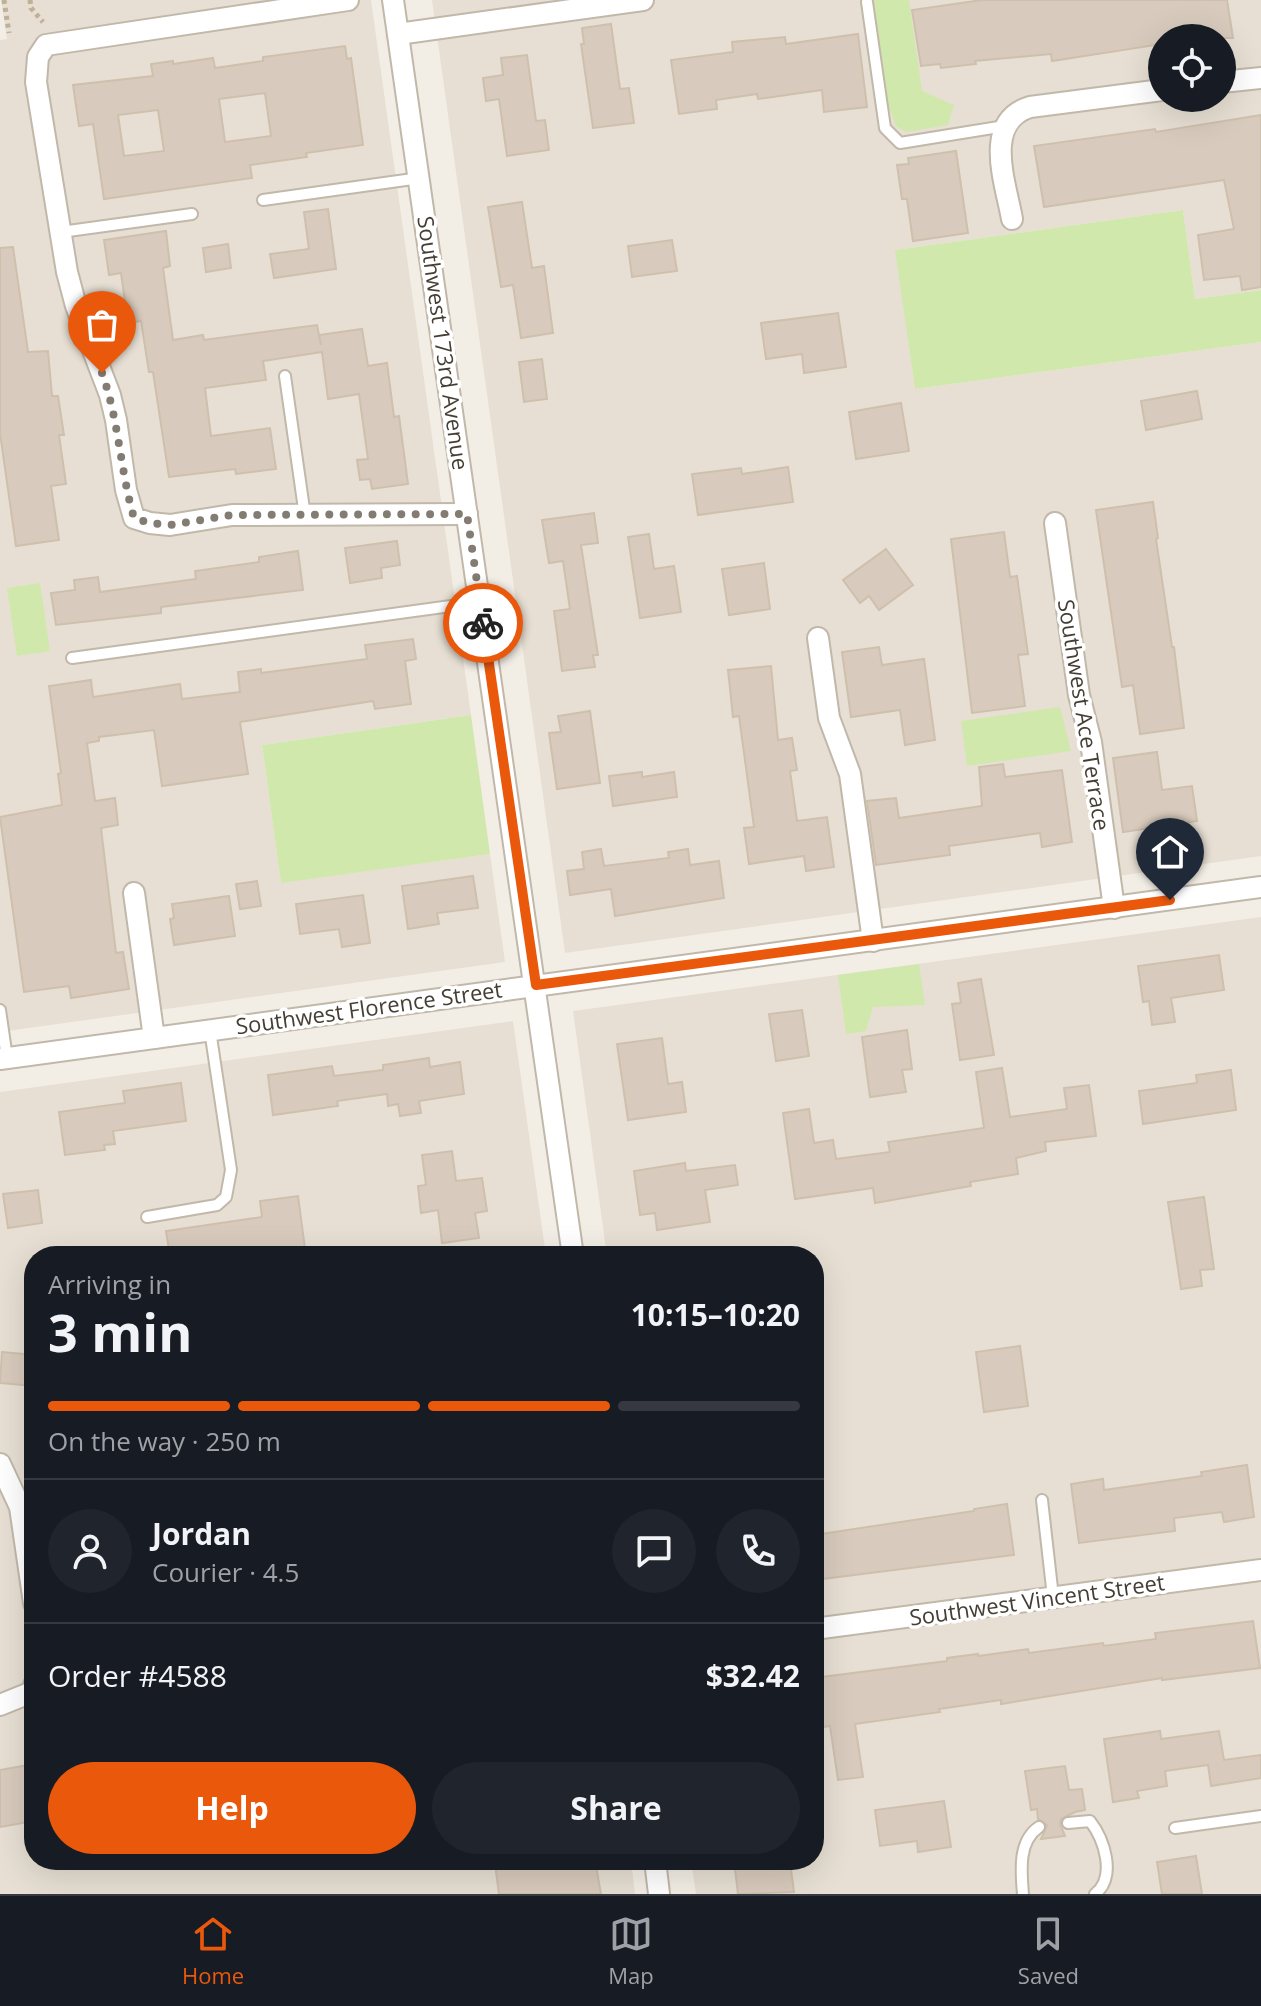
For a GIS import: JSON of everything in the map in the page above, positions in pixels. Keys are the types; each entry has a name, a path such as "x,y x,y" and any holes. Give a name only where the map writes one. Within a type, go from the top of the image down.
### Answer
{"street":[{"path":"348,0 46,45 38,57 36,82 67,272 113,408 126,490 134,518 170,525 232,515 467,514"},
{"name":"Southwest 173rd Avenue","path":"393,0 572,1246"},
{"path":"398,34 643,0"},
{"path":"1236,81 1261,78"},
{"path":"1012,219 1000,144 1005,126 1014,115 1030,107 1148,92"},
{"name":"Southwest Ace Terrace","path":"1055,523 1079,695 1091,742 1114,908"},
{"path":"818,638 829,718 850,774 873,941"},
{"name":"Southwest Florence Street","path":"4,1059 1261,887"},
{"path":"134,893 154,1038"},
{"path":"0,1464 20,1507 24,1534"},
{"name":"Southwest Vincent Street","path":"824,1628 1261,1570"},
{"path":"0,1705 24,1695"},
{"path":"656,1870 659,1894"}],"lane":[{"path":"867,2 885,128 900,143 1005,126"},
{"path":"263,200 420,178"},
{"path":"61,232 192,214"},
{"path":"285,376 305,516"},
{"path":"72,658 480,602"},
{"path":"0,1010 4,1059"},
{"path":"147,1217 217,1205 226,1197 231,1170 210,1030"},
{"path":"1042,1500 1053,1597"},
{"path":"1175,1828 1261,1816"},
{"path":"1068,1823 1090,1821 1101,1835 1106,1854 1106,1873 1101,1889 1095,1894"},
{"path":"1023,1894 1022,1867 1026,1840 1039,1827"}],"path":[{"path":"4,0 9,33"}],"shaded area":[{"path":"1,0 371,0 471,715 262,745 281,882 490,854 505,962 0,1032 0,40 7,39"},
{"path":"432,0 1261,0 1261,290 1195,299 1183,210 896,250 915,389 1261,342 1261,856 565,953"},
{"path":"1261,917 1261,1894 696,1894 692,1870 824,1870 824,1246 606,1246 573,1011"},
{"path":"513,1021 545,1246 24,1246 24,1870 632,1870 635,1894 0,1894 0,1092"}],"green space":[{"path":"872,0 909,0 922,91 954,105 948,125 906,132 896,126 887,102"},
{"path":"1183,210 1195,299 1261,290 1261,342 915,389 895,250"},
{"path":"40,583 50,651 17,656 7,588"},
{"path":"1060,707 1071,751 967,766 961,721"},
{"path":"471,715 490,854 281,883 262,745"},
{"path":"919,964 925,1005 873,1007 866,1031 846,1034 838,975"}],"building":[{"path":"982,0 1227,0 1231,24 1148,24 1148,46 1052,61 1051,54 975,61 976,64 941,68 940,64 921,66 912,10"},
{"path":"611,24 620,89 629,88 634,123 593,128 581,44 584,44 582,28"},
{"path":"858,34 867,107 824,112 822,90 758,99 757,94 716,100 717,109 679,114 671,60 733,52 732,42 785,37 786,44"},
{"path":"345,46 347,59 351,58 363,145 250,165 252,178 104,199 93,124 79,126 73,85 153,76 151,64 213,58 215,68 263,61 263,57","holes":["265,93 271,136 225,142 219,99","158,110 164,151 124,156 118,115"]},
{"path":"527,55 536,121 545,120 549,150 507,156 499,99 486,101 483,78 503,75 501,58"},
{"path":"1261,115 1261,287 1242,290 1240,276 1204,280 1198,235 1234,229 1224,180 1044,207 1034,146 1155,129 1156,132"},
{"path":"956,151 968,233 913,241 907,199 902,199 897,165 909,164 908,158"},
{"path":"522,202 532,268 544,266 553,333 521,338 513,285 501,287 488,207"},
{"path":"328,209 336,269 274,278 270,254 309,249 304,212"},
{"path":"166,231 170,266 163,268 173,340 203,335 204,340 317,325 319,335 362,329 368,366 387,363 394,417 399,416 408,484 372,489 370,479 360,480 357,460 368,459 359,394 328,399 322,352 263,361 266,380 205,388 211,436 270,428 276,469 236,474 235,469 169,477 153,372 149,372 141,321 128,323 121,273 109,275 104,240"},
{"path":"672,240 677,271 632,277 628,246"},
{"path":"228,244 231,268 206,272 203,248"},
{"path":"13,247 28,352 48,351 52,396 58,396 64,435 59,435 66,484 51,486 59,540 16,546 0,433 0,248"},
{"path":"838,313 846,367 804,373 802,354 766,359 761,323"},
{"path":"542,359 547,399 524,402 519,362"},
{"path":"1197,391 1202,419 1146,430 1141,401"},
{"path":"901,403 909,451 856,459 849,412"},
{"path":"788,467 793,502 698,515 692,474 741,468 742,474"},
{"path":"1153,502 1184,728 1140,734 1133,685 1122,687 1096,510"},
{"path":"594,513 598,543 581,545 598,655 593,655 595,667 562,671 554,611 570,609 563,561 549,563 542,520"},
{"path":"1004,532 1010,577 1017,576 1028,654 1018,655 1025,706 972,713 951,539"},
{"path":"649,534 654,569 674,566 681,612 640,618 628,537"},
{"path":"397,541 400,565 381,568 382,578 350,583 345,548"},
{"path":"886,549 913,585 879,610 869,596 860,603 843,580"},
{"path":"298,551 303,590 161,607 161,613 56,625 51,593 75,590 74,580 98,577 100,592 196,579 195,571 259,562 259,557"},
{"path":"764,563 770,609 729,615 722,569"},
{"path":"413,639 416,659 405,661 411,704 375,709 373,701 240,722 248,774 162,786 154,730 99,737 99,741 87,743 95,801 115,798 118,825 101,828 116,953 123,952 129,989 71,998 69,986 24,992 0,817 62,805 58,774 61,773 49,686 91,680 93,697 180,684 182,699 240,692 238,672 261,669 261,673 367,659 365,645"},
{"path":"879,647 882,665 924,659 935,740 905,745 900,710 851,717 842,652"},
{"path":"771,666 778,740 792,738 797,770 790,771 797,821 827,817 834,867 806,871 804,856 749,864 744,828 754,827 739,716 733,717 728,670"},
{"path":"590,711 600,783 557,789 549,733 561,732 558,716"},
{"path":"1157,752 1162,790 1192,786 1197,821 1123,832 1113,758"},
{"path":"1003,764 1005,777 1062,770 1072,842 1042,847 1040,833 949,846 950,855 876,865 867,801 896,798 899,818 982,806 979,767"},
{"path":"642,772 642,777 674,772 677,797 613,806 609,776"},
{"path":"601,849 604,866 669,858 668,852 688,849 690,865 719,861 724,898 615,916 611,889 570,895 567,871 584,869 582,852"},
{"path":"473,876 478,908 437,913 439,924 408,929 402,886"},
{"path":"257,881 261,906 240,909 236,884"},
{"path":"363,895 370,943 342,947 339,929 300,934 296,904"},
{"path":"229,896 235,936 174,945 170,919 174,918 172,904"},
{"path":"1219,955 1224,990 1171,998 1175,1022 1152,1025 1149,1001 1143,1002 1138,966"},
{"path":"981,979 994,1055 960,1060 952,1004 961,1003 958,983"},
{"path":"802,1010 809,1056 776,1061 769,1014"},
{"path":"907,1030 912,1069 902,1070 906,1092 870,1097 862,1037"},
{"path":"662,1038 668,1084 682,1082 686,1112 628,1120 617,1044"},
{"path":"429,1058 430,1067 460,1062 464,1094 419,1101 421,1113 400,1116 398,1104 388,1106 387,1094 337,1101 338,1106 273,1115 268,1075 332,1066 334,1076 383,1070 383,1065"},
{"path":"1002,1068 1010,1117 1067,1109 1064,1088 1089,1085 1096,1136 1045,1142 1046,1151 1016,1158 1018,1174 970,1182 971,1186 875,1203 873,1188 795,1199 783,1113 809,1109 814,1143 833,1140 836,1159 890,1152 888,1142 984,1128 976,1072"},
{"path":"1231,1070 1236,1110 1143,1124 1139,1091 1197,1083 1196,1075"},
{"path":"181,1083 186,1121 113,1131 115,1144 104,1145 105,1150 65,1155 59,1112 125,1103 123,1091"},
{"path":"452,1151 456,1181 482,1178 487,1211 475,1213 479,1238 442,1243 438,1210 421,1213 418,1186 426,1185 422,1155"},
{"path":"685,1163 686,1171 735,1165 738,1185 705,1190 710,1222 657,1230 655,1213 640,1215 634,1171"},
{"path":"38,1190 42,1223 8,1228 3,1194"},
{"path":"298,1196 305,1246 168,1246 166,1231 262,1217 260,1201"},
{"path":"1204,1197 1214,1269 1200,1270 1202,1286 1181,1289 1168,1202"},
{"path":"1020,1346 1028,1406 984,1412 976,1352"},
{"path":"2,1352 24,1354 24,1385 0,1383"},
{"path":"1247,1465 1254,1517 1224,1522 1222,1512 1174,1518 1175,1531 1079,1543 1071,1484 1103,1479 1104,1490 1202,1476 1201,1472"},
{"path":"1007,1504 1014,1555 824,1579 824,1534"},
{"path":"1253,1621 1260,1668 1162,1678 1001,1704 1001,1700 855,1724 863,1777 838,1780 830,1726 824,1727 824,1677 947,1661 947,1658 978,1654 1028,1649 1029,1653 1103,1643 1104,1646 1156,1639 1155,1633"},
{"path":"1160,1731 1161,1739 1219,1731 1224,1760 1261,1755 1261,1778 1211,1786 1208,1765 1165,1771 1167,1786 1137,1791 1139,1798 1113,1802 1104,1739"},
{"path":"24,1766 24,1823 0,1827 0,1770"},
{"path":"1065,1766 1069,1790 1082,1789 1085,1810 1061,1819 1065,1836 1041,1839 1047,1825 1038,1819 1037,1809 1031,1810 1025,1771"},
{"path":"944,1801 951,1847 918,1852 917,1841 880,1846 875,1810"},
{"path":"1196,1856 1202,1894 1162,1894 1157,1862"},
{"path":"496,1870 597,1870 601,1894 499,1894"},
{"path":"735,1870 791,1870 794,1892 738,1894"}],"way so far":[{"path":"102,373 116,420 126,490 134,518 170,525 232,515 467,514 483,623"}],"route":[{"path":"483,623 536,985 1170,900"}]}
